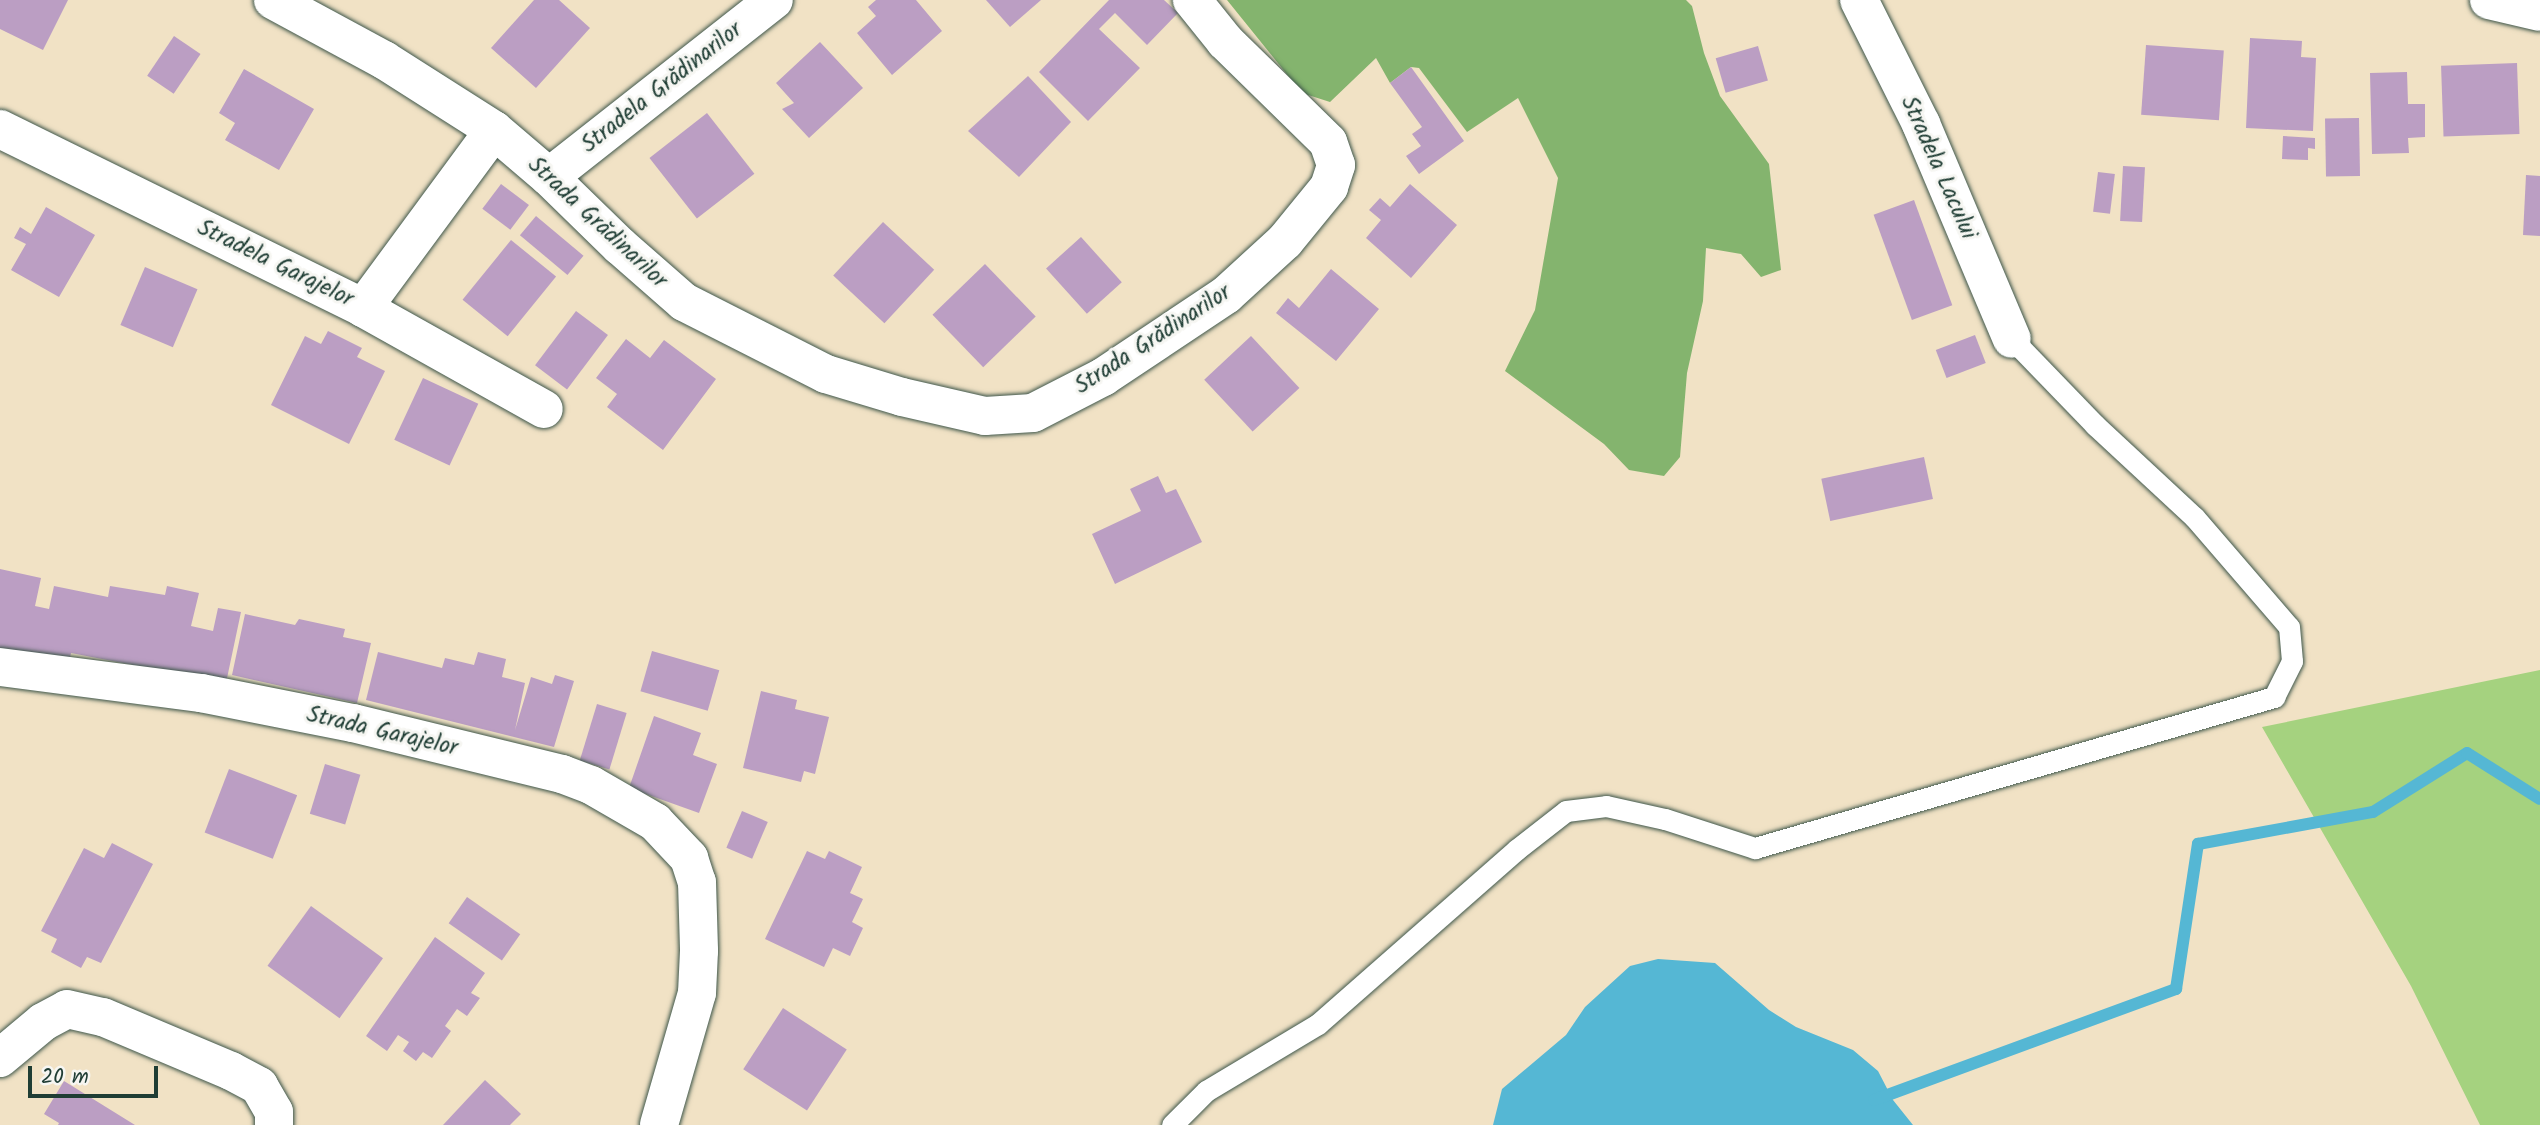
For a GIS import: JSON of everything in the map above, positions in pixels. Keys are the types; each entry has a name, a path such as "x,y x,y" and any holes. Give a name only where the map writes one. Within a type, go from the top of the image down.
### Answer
{"street":[{"name":"Strada Grădinarilor","path":"274,0 384,60 494,130 684,302 826,374 902,397 985,416 1033,413 1103,377 1226,295 1285,241 1329,187 1336,165 1328,142 1225,41 1192,0"},
{"name":"Stradela Grădinarilor","path":"549,177 774,0"},
{"name":"Stradela Lacului","path":"1859,0 1921,124 2012,339"},
{"path":"2489,0 2540,12"},
{"name":"Stradela Garajelor","path":"0,129 363,307 544,409"},
{"path":"363,307 494,130"},
{"name":"Strada Garajelor","path":"0,667 201,693 353,723 562,774 628,804 674,839 689,858 697,882 697,993 659,1125"},
{"path":"0,1058 43,1022 67,1009 103,1017 231,1071 259,1086 274,1112 274,1125"}],"lane":[{"path":"1172,1125 1206,1091 1318,1024 1516,850 1566,811 1606,806 1665,819 1755,848 2274,698 2292,662 2289,627 2194,517 2095,425 2012,339"}],"green space":[{"path":"1227,0 1686,0 1692,6 1704,53 1720,96 1769,164 1781,270 1761,277 1741,254 1706,248 1703,301 1687,373 1680,457 1664,476 1629,470 1604,444 1505,371 1535,310 1558,178 1518,98 1467,132 1419,68 1411,67 1390,83 1376,58 1330,102 1302,93"},
{"path":"2540,670 2540,1125 2480,1125 2411,986 2262,727"}],"water":[{"path":"1658,959 1715,963 1769,1010 1796,1027 1853,1050 1878,1071 1893,1100 1913,1125 1493,1125 1502,1089 1566,1035 1585,1007 1630,966"}],"building":[{"path":"0,0 68,0 43,50 0,29"},
{"path":"534,0 559,0 590,28 536,88 491,48"},
{"path":"876,0 916,0 942,31 892,75 857,33 876,16 868,7"},
{"path":"986,0 1041,0 1010,27"},
{"path":"1109,0 1164,0 1178,13 1147,45 1115,13 1099,29 1140,68 1088,121 1039,72"},
{"path":"174,36 201,54 174,94 147,76"},
{"path":"2250,38 2302,41 2301,57 2316,58 2313,131 2246,128"},
{"path":"820,42 863,88 809,138 782,109 794,103 776,83"},
{"path":"2146,45 2224,50 2219,120 2141,115"},
{"path":"1758,46 1768,81 1726,93 1716,58"},
{"path":"2517,63 2519,134 2444,137 2441,66"},
{"path":"1411,67 1464,141 1419,174 1406,156 1421,146 1412,134 1422,127 1390,83"},
{"path":"244,69 314,109 279,170 225,140 235,123 219,113"},
{"path":"2407,72 2408,104 2425,104 2425,137 2408,138 2409,153 2372,154 2370,73"},
{"path":"1028,76 1071,122 1019,177 968,131"},
{"path":"707,113 754,174 697,219 649,158"},
{"path":"2359,118 2360,176 2326,177 2325,119"},
{"path":"2283,136 2315,138 2315,149 2308,148 2308,160 2282,159"},
{"path":"2123,166 2145,167 2142,222 2120,221"},
{"path":"2098,172 2115,174 2110,214 2093,212"},
{"path":"2526,175 2540,176 2540,236 2523,235"},
{"path":"501,184 529,205 510,230 482,209"},
{"path":"1410,184 1457,225 1411,278 1366,238 1381,220 1369,210 1380,198 1390,207"},
{"path":"1914,200 1952,305 1912,320 1874,215"},
{"path":"46,207 95,235 59,297 11,270 26,244 14,238 20,227 31,234"},
{"path":"536,216 583,256 567,275 520,235"},
{"path":"883,222 934,270 884,323 833,275"},
{"path":"1081,237 1122,282 1087,314 1046,268"},
{"path":"511,240 556,277 508,336 463,300"},
{"path":"985,264 1036,317 983,367 932,315"},
{"path":"145,267 197,289 173,347 120,325"},
{"path":"1331,269 1379,309 1336,361 1276,313 1288,298 1299,308"},
{"path":"576,311 608,335 567,389 535,365"},
{"path":"328,331 362,348 357,357 385,371 349,444 271,405 305,336 321,344"},
{"path":"1975,335 1986,363 1947,378 1936,350"},
{"path":"1251,336 1299,388 1253,432 1204,380"},
{"path":"626,339 650,358 664,340 716,379 663,450 607,407 617,394 596,378"},
{"path":"423,378 478,404 450,465 394,440"},
{"path":"1924,457 1933,499 1830,521 1821,479"},
{"path":"1158,476 1166,493 1176,489 1202,542 1115,584 1092,534 1141,511 1130,489"},
{"path":"0,569 41,578 35,606 49,609 54,586 108,597 110,586 165,595 167,586 199,593 191,626 213,631 218,608 241,612 226,683 71,653 69,662 0,648"},
{"path":"245,614 295,625 299,619 345,629 343,637 371,643 357,703 232,675"},
{"path":"652,651 719,670 708,711 640,691"},
{"path":"378,652 442,668 445,658 474,665 478,652 506,659 502,677 525,683 515,730 531,677 552,684 555,675 574,681 554,747 366,700"},
{"path":"761,691 797,700 795,709 829,717 815,774 804,771 801,782 743,768"},
{"path":"597,704 627,713 609,769 580,760"},
{"path":"654,716 701,733 693,755 717,764 699,813 629,788"},
{"path":"325,764 360,775 345,825 310,814"},
{"path":"229,769 297,795 273,859 205,832"},
{"path":"742,811 768,822 752,859 726,848"},
{"path":"112,843 153,864 101,963 87,957 81,968 51,952 57,939 41,931 84,848 104,858"},
{"path":"807,851 825,859 829,851 862,867 850,893 863,899 852,922 863,928 850,956 833,948 824,967 765,939"},
{"path":"467,897 520,934 502,960 449,923"},
{"path":"311,906 383,958 340,1018 268,966"},
{"path":"435,937 485,973 471,993 480,998 467,1016 457,1009 445,1026 451,1031 432,1058 423,1052 416,1061 403,1051 409,1042 398,1035 387,1051 366,1036"},
{"path":"783,1008 847,1049 807,1111 743,1069"},
{"path":"485,1080 521,1114 510,1125 443,1125"},
{"path":"64,1081 135,1125 58,1125 59,1123 44,1114"}],"waterway":[{"path":"1874,1100 2176,989 2198,844 2373,812 2467,753 2540,799"}]}
